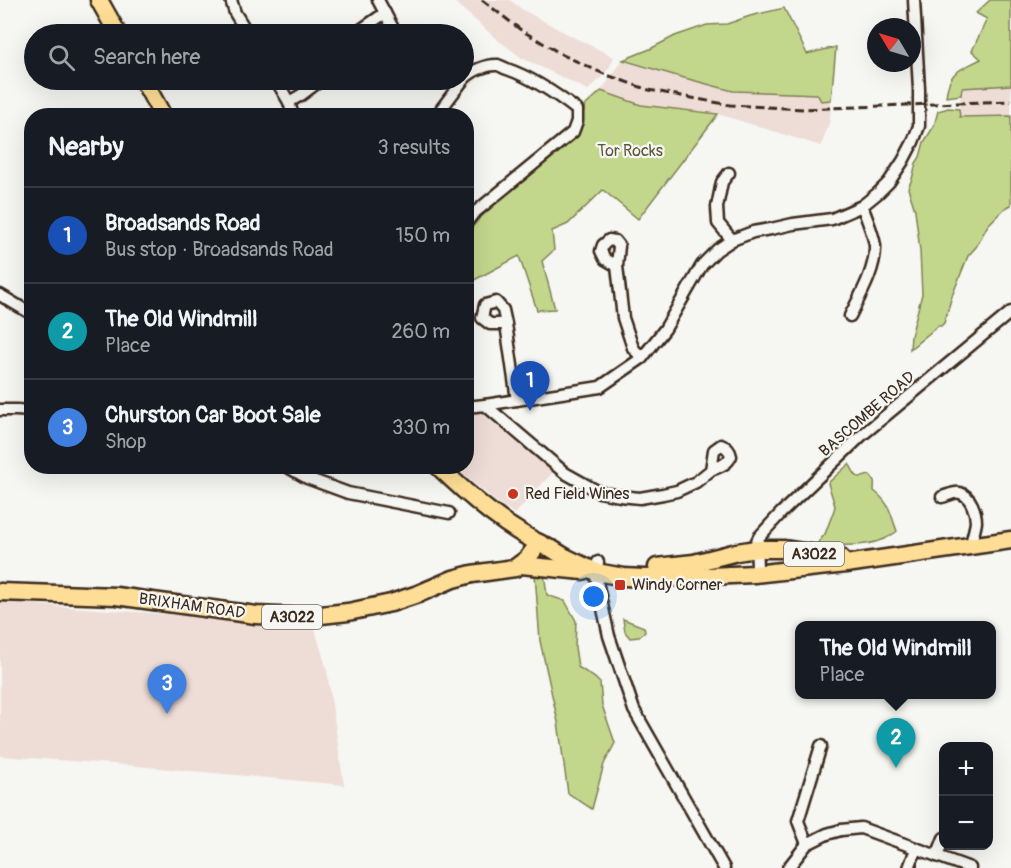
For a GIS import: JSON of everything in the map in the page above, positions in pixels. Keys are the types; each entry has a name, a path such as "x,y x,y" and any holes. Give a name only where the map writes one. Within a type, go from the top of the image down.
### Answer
{"main road":[{"path":"99,0 112,24"},
{"path":"149,90 159,108"},
{"path":"446,474 492,513 545,546 596,568"},
{"name":"A3022","path":"596,568 624,577 644,578 754,574 846,564 1011,540"},
{"path":"521,565 532,553 545,546"},
{"name":"A3022","path":"596,568 676,566 756,549 783,549 846,558 872,559"},
{"name":"BRIXHAM ROAD","path":"0,592 116,596 256,615 303,617 348,612 391,603 453,579 521,565 581,571 596,568"}],"street":[{"path":"231,0 242,24"},
{"path":"378,0 391,24"},
{"path":"474,406 600,387 642,358 665,329 702,265 717,250 732,240 753,232 832,219 862,206 889,182 903,161 919,126 914,0"},
{"path":"369,24 385,13"},
{"path":"474,72 498,65 518,72 545,87 577,110 577,121 573,132 474,213"},
{"path":"282,90 291,108"},
{"path":"290,102 308,90"},
{"path":"442,108 455,90"},
{"path":"729,173 722,182 717,207 718,223 732,240"},
{"path":"850,316 867,282 875,245 862,206"},
{"path":"617,266 623,318 633,348 642,358"},
{"path":"0,295 24,309"},
{"name":"BASCOMBE ROAD","path":"756,549 759,537 861,436 1011,312"},
{"path":"506,324 517,400"},
{"path":"485,405 565,473 599,492 640,498 663,494 677,491 696,482 711,470"},
{"path":"0,410 24,410"},
{"path":"300,474 348,493 449,513"},
{"path":"942,497 957,492 962,493 971,502 976,522 972,534 972,546"},
{"path":"754,574 757,567 756,549"},
{"path":"596,568 609,636 634,710 724,868"},
{"path":"807,844 798,821 821,746"},
{"path":"788,868 807,844 826,834 861,828 970,868"},
{"path":"909,868 916,849"},
{"path":"937,856 939,850"}],"shaded area":[{"path":"452,0 510,0 523,10 614,57 609,68 588,90 522,58"},
{"path":"623,60 733,91 817,94 821,101 831,100 830,120 821,146 718,114 641,105 601,91"},
{"path":"1011,85 1011,116 959,117 961,88"},
{"path":"479,411 553,472 515,514 495,501 463,474 474,474 474,412"},
{"path":"0,602 314,625 327,671 344,785 0,756"}],"green space":[{"path":"990,0 1011,0 1011,85 962,88 961,95 946,97 953,76 961,69 981,59 972,51 987,19 976,13"},
{"path":"784,8 807,54 836,47 831,100 821,101 817,94 733,91 623,60 675,36 707,25 727,24"},
{"name":"Tor Rocks","path":"601,91 641,105 718,114 638,219 603,190 568,224 552,231 554,250 542,261 555,309 537,310 519,256 474,280 474,225 504,196 578,135 585,106"},
{"path":"948,108 959,109 960,117 1011,116 1011,205 988,225 976,247 968,256 944,323 910,349 922,294 915,210 908,188 938,111"},
{"path":"849,464 858,477 870,475 872,477 874,491 886,504 897,531 887,538 867,544 815,546 825,534 835,506 828,483"},
{"path":"544,573 547,595 565,601 576,621 575,647 578,667 600,683 602,705 615,743 604,764 592,809 568,793 558,722 540,641 535,574"},
{"path":"623,619 644,627 645,632 639,637 630,638 625,632"}],"railway":[{"path":"482,0 521,30 563,55 604,74 649,90 730,105 803,109 1011,101"}],"place":[{"name":"Broadsands Road","path":"530,411"},
{"name":"Red Field Wines","path":"513,494"},
{"name":"Windy Corner","path":"620,585"},
{"name":"Churston Car Boot Sale","path":"167,714"},
{"name":"The Old Windmill","path":"896,768"}]}
